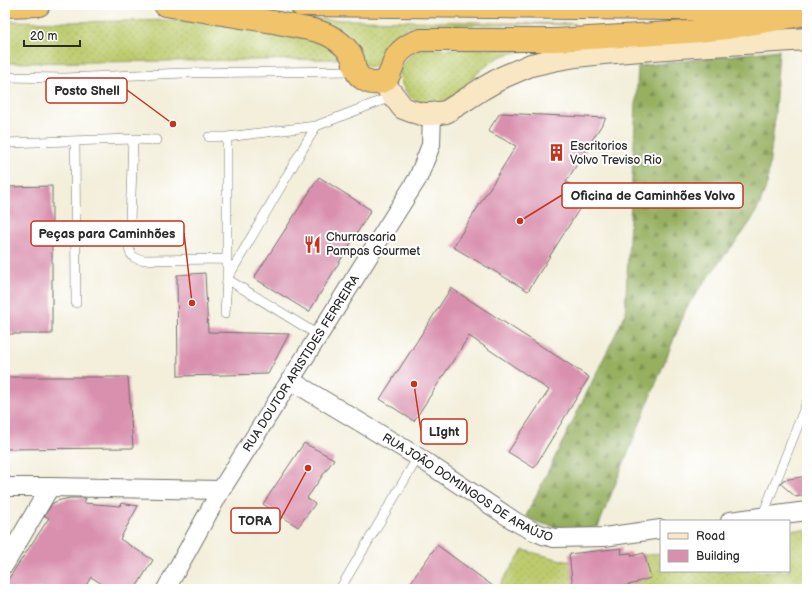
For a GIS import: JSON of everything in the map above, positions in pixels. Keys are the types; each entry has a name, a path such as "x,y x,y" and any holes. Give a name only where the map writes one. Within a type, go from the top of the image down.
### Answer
{"highway":[{"path":"5,6 39,5"},
{"path":"165,5 268,21 318,31 332,37 342,45 353,59 356,71 361,77 369,83 388,89 390,75 396,57 411,44 421,40 556,40 688,32 727,28 807,12"},
{"path":"301,5 807,12"}],"main road":[{"path":"388,89 403,108 411,112 432,114 446,112 503,77 531,65 553,60 603,53 807,40"}],"street":[{"name":"RUA DOUTOR ARISTIDES FERREIRA","path":"166,589 221,490 418,178 431,145 432,114"},
{"name":"RUA JOÃO DOMINGOS DE ARAÚJO","path":"290,380 418,457 516,522 533,531 554,538 604,537 660,529"},
{"path":"5,488 50,487 221,490"},
{"path":"5,564 50,487"},
{"path":"738,520 807,511"}],"lane":[{"path":"5,78 65,78 184,73 356,71"},
{"path":"209,137 227,137 316,126 388,89"},
{"path":"227,279 316,126"},
{"path":"225,314 227,279 227,137"},
{"path":"133,139 129,248 132,256 134,258 144,260 226,258"},
{"path":"5,143 133,139 157,140"},
{"path":"75,141 76,303"},
{"path":"227,279 318,335"},
{"path":"762,517 807,402"},
{"path":"340,589 418,457"}],"green space":[{"path":"302,19 575,24 411,26 392,38 386,48 382,61 377,67 373,67 367,66"},
{"path":"174,20 241,26 321,41 335,52 338,59 5,63 5,21 68,22"},
{"path":"418,49 532,49 497,58 481,70 458,93 437,106 422,104 413,99 409,96 401,81 400,70 402,65"},
{"path":"779,50 774,126 767,184 760,204 751,221 699,289 686,309 598,527 576,529 562,528 535,521 526,516 625,315 638,66"},
{"path":"790,530 807,530 807,589 497,589 523,550 565,561 595,562 660,553 660,572 790,572"}],"building":[{"path":"500,113 606,118 566,182 588,195 528,291 453,247 516,146 488,131"},
{"name":"Churrascaria Pampas Gourmet","path":"319,177 371,210 309,312 254,278"},
{"path":"52,186 52,334 5,334 5,187"},
{"path":"205,273 208,332 289,334 268,374 178,376 177,275"},
{"path":"451,288 589,377 534,468 508,452 549,390 469,336 414,421 380,399"},
{"path":"5,377 128,377 133,448 5,449"},
{"path":"304,443 334,459 307,498 315,504 298,527 263,504"},
{"path":"807,476 807,494 796,497 781,484 783,480"},
{"path":"70,498 86,498 84,503 120,506 121,503 138,506 120,539 153,560 135,589 110,589 91,577 84,589 5,589 5,584 49,518 45,516 52,504 57,501"},
{"path":"437,545 497,589 406,589"},
{"path":"622,548 621,554 631,553 632,556 644,553 651,578 619,587 618,589 590,587 573,588 569,554"}],"place":[{"name":"Posto Shell","path":"173,124"},
{"name":"Escritorios Volvo Treviso Rio","path":"557,153"},
{"name":"Oficina de Caminhões Volvo","path":"520,221"},
{"name":"Churrascaria Pampas Gourmet","path":"313,244"},
{"name":"Peças para Caminhões","path":"192,303"},
{"name":"LIght","path":"414,384"},
{"name":"TORA","path":"308,468"}]}
